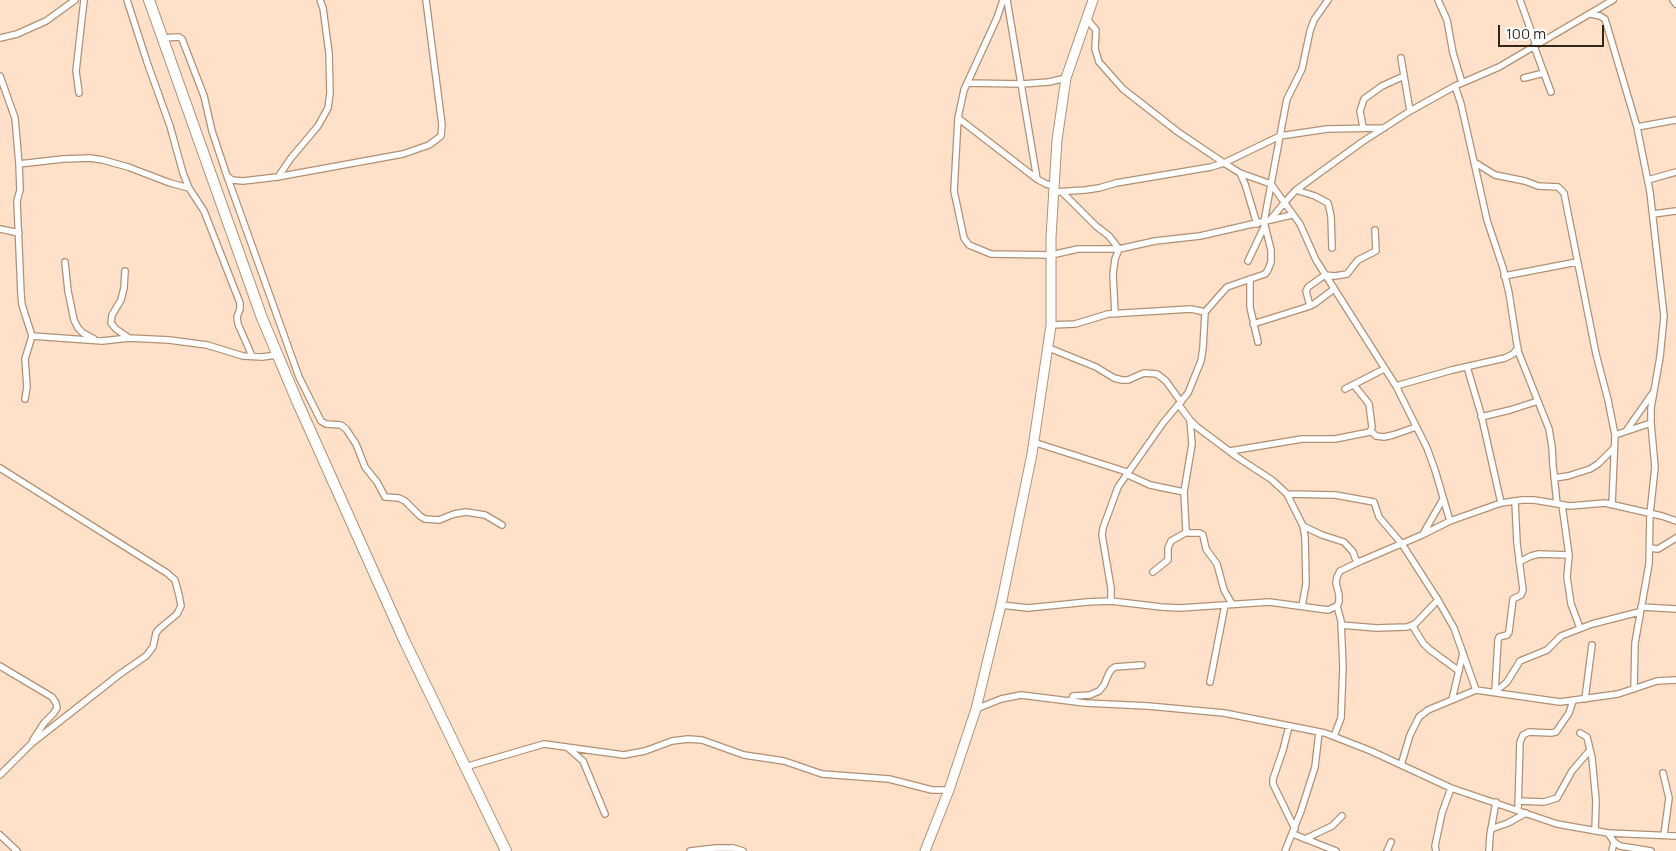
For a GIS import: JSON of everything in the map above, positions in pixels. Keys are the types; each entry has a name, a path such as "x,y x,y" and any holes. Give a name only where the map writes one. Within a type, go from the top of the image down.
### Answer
{"highway":[{"path":"149,0 277,354 356,534 506,851"}],"street":[{"path":"0,38 18,34 31,28 58,13 75,0"},
{"path":"79,93 76,71 84,0"},
{"path":"127,0 146,62 170,126 178,159 189,188 204,211 233,286 240,309 237,317 238,324 252,356"},
{"path":"278,177 318,126 328,108 330,92 329,53 323,8 320,0"},
{"path":"227,176 232,180 243,181 278,177 403,154 429,144 441,136 442,125 426,0"},
{"path":"1003,0 997,18 964,90 958,118 954,191 964,238 968,245 991,254 1051,255 1078,250 1119,249 1155,241 1200,236 1264,223 1292,214"},
{"path":"1007,0 1037,179"},
{"path":"925,851 949,790 976,709 1001,606 1049,348 1051,325 1051,255 1057,190 1057,140 1066,78 1093,0"},
{"path":"1248,260 1264,223 1288,99 1302,69 1314,20 1328,0"},
{"path":"1438,0 1447,20 1462,83"},
{"path":"1520,0 1550,92"},
{"path":"1264,223 1296,190 1362,142 1455,86 1499,67 1613,0"},
{"path":"1673,0 1676,4"},
{"path":"1591,14 1604,19 1637,126 1653,214 1664,316 1660,356 1653,392 1651,422 1655,467 1650,514 1650,548 1634,643 1634,689"},
{"path":"1087,19 1096,30 1095,49 1099,62 1123,89 1165,123 1224,163 1240,173 1271,184 1285,202 1300,224 1325,275 1396,386 1436,470 1450,521"},
{"path":"162,38 179,37 182,39 204,96 212,132 249,241 299,377 321,421 346,429 356,444 365,466 385,497 399,498 405,501 420,516 426,519 440,520 454,514 466,512 485,515 502,525"},
{"path":"1401,58 1410,112"},
{"path":"1524,78 1544,73"},
{"path":"0,76 15,118 19,164 20,190 17,201 20,294 32,336 25,359 28,386 25,398"},
{"path":"1363,127 1360,111 1364,99 1382,86 1404,76"},
{"path":"968,83 1022,84 1049,82 1066,78"},
{"path":"1455,86 1461,104 1487,220 1514,317 1518,348 1548,425 1554,478 1569,556 1566,577 1571,604 1580,628"},
{"path":"958,118 1037,179 1057,190 1109,236 1119,249"},
{"path":"1637,126 1676,120"},
{"path":"1057,190 1099,188 1116,183 1192,171 1224,163 1280,136 1327,129 1384,128"},
{"path":"19,164 90,158 128,167 189,188"},
{"path":"1474,162 1495,175 1525,181 1538,186 1561,189 1568,213 1596,354 1615,435 1612,505"},
{"path":"1648,180 1676,172"},
{"path":"1111,601 1111,588 1103,548 1102,532 1118,487 1163,423 1188,394 1201,361 1205,312 1227,287 1265,274 1271,262 1271,250 1264,223 1240,173"},
{"path":"1296,190 1315,196 1328,204 1331,216 1332,248"},
{"path":"1653,214 1676,212"},
{"path":"0,229 18,233"},
{"path":"1310,306 1307,289 1325,275 1347,274 1358,260 1373,253 1376,248 1375,230"},
{"path":"1115,314 1113,274 1115,259 1119,249"},
{"path":"65,262 74,320 83,334 96,340"},
{"path":"1504,276 1577,262"},
{"path":"125,270 123,293 112,315 111,323 113,327 129,338"},
{"path":"1250,279 1250,307 1258,342"},
{"path":"1253,324 1310,306 1334,289"},
{"path":"1051,325 1075,324 1100,315 1191,309 1205,312"},
{"path":"32,336 96,340 129,338 195,342 243,356 262,357 277,354"},
{"path":"1049,348 1122,380 1128,380 1144,373 1157,374 1166,380 1190,420 1213,439 1272,480 1287,494 1303,526 1305,536 1306,584 1302,606"},
{"path":"1396,386 1466,366 1510,356 1518,348"},
{"path":"1466,366 1482,417 1501,503"},
{"path":"1345,389 1384,369"},
{"path":"1354,384 1369,404 1371,431"},
{"path":"1626,431 1653,392"},
{"path":"1482,417 1538,401"},
{"path":"1186,532 1184,492 1192,444 1190,420"},
{"path":"1615,435 1651,422"},
{"path":"1371,431 1376,436 1387,436 1416,427"},
{"path":"1230,451 1302,439 1335,439 1371,431"},
{"path":"1033,442 1127,473 1150,485 1184,492"},
{"path":"1554,478 1568,476 1598,464 1614,448"},
{"path":"0,468 167,573 175,580 180,603 179,612 156,633 153,647 146,656 32,743 0,775"},
{"path":"1287,494 1335,495 1373,502 1379,517 1402,544 1454,628 1476,690"},
{"path":"1422,535 1443,499"},
{"path":"1334,736 1341,718 1344,667 1341,625 1337,606 1339,595 1336,583 1338,573 1450,521 1501,503 1534,500 1559,504 1582,505 1598,503 1676,521"},
{"path":"1496,692 1498,640 1499,637 1507,635 1509,632 1512,599 1520,595 1523,590 1515,501"},
{"path":"1303,526 1344,542 1353,552 1357,563"},
{"path":"1152,572 1168,560 1170,541 1186,532 1200,533 1203,535 1206,549 1217,564 1222,587 1232,604"},
{"path":"1650,548 1658,549 1676,538"},
{"path":"1519,562 1539,554 1569,556"},
{"path":"1341,625 1376,628 1407,627 1412,625 1438,600"},
{"path":"1001,606 1028,608 1111,601 1161,607 1201,607 1269,602 1328,610 1337,606"},
{"path":"1210,682 1225,605"},
{"path":"1496,692 1507,682 1515,667 1523,659 1547,650 1561,636 1580,628 1640,610 1676,610"},
{"path":"1412,625 1429,649 1459,671"},
{"path":"1585,699 1592,645"},
{"path":"1452,700 1463,653"},
{"path":"1071,701 1073,696 1090,695 1099,691 1104,685 1109,672 1115,667 1142,665"},
{"path":"0,666 52,697 56,703 57,708 40,728 32,743"},
{"path":"1401,765 1410,735 1420,717 1428,710 1476,690 1560,702 1618,694 1657,681 1676,680"},
{"path":"976,709 1001,698 1021,695 1085,704 1197,710 1289,726 1334,736 1451,788 1557,824 1608,833 1676,836"},
{"path":"1518,810 1520,742 1523,735 1530,732 1551,734 1556,732 1569,712 1572,700"},
{"path":"1289,726 1285,745 1274,773 1273,784 1294,831 1305,839 1336,851"},
{"path":"1285,851 1294,831 1315,767 1319,732"},
{"path":"1580,732 1587,737 1590,750 1596,801 1596,831"},
{"path":"465,767 544,744 624,755 645,751 678,739 702,740 741,755 784,761 822,774 889,779 932,790 949,790"},
{"path":"566,746 583,761 606,814"},
{"path":"1518,802 1544,802 1557,798 1572,771 1590,750"},
{"path":"1663,773 1669,798 1664,835"},
{"path":"1436,851 1435,846 1442,813 1451,788"},
{"path":"1489,851 1496,802"},
{"path":"1491,829 1508,823 1526,813"},
{"path":"1305,839 1332,826 1342,816"},
{"path":"1608,833 1614,842 1620,846 1651,851"},
{"path":"0,835 18,851"},
{"path":"1387,851 1391,842"},
{"path":"1612,851 1614,842"},
{"path":"690,851 716,848 733,848 743,851"}]}
